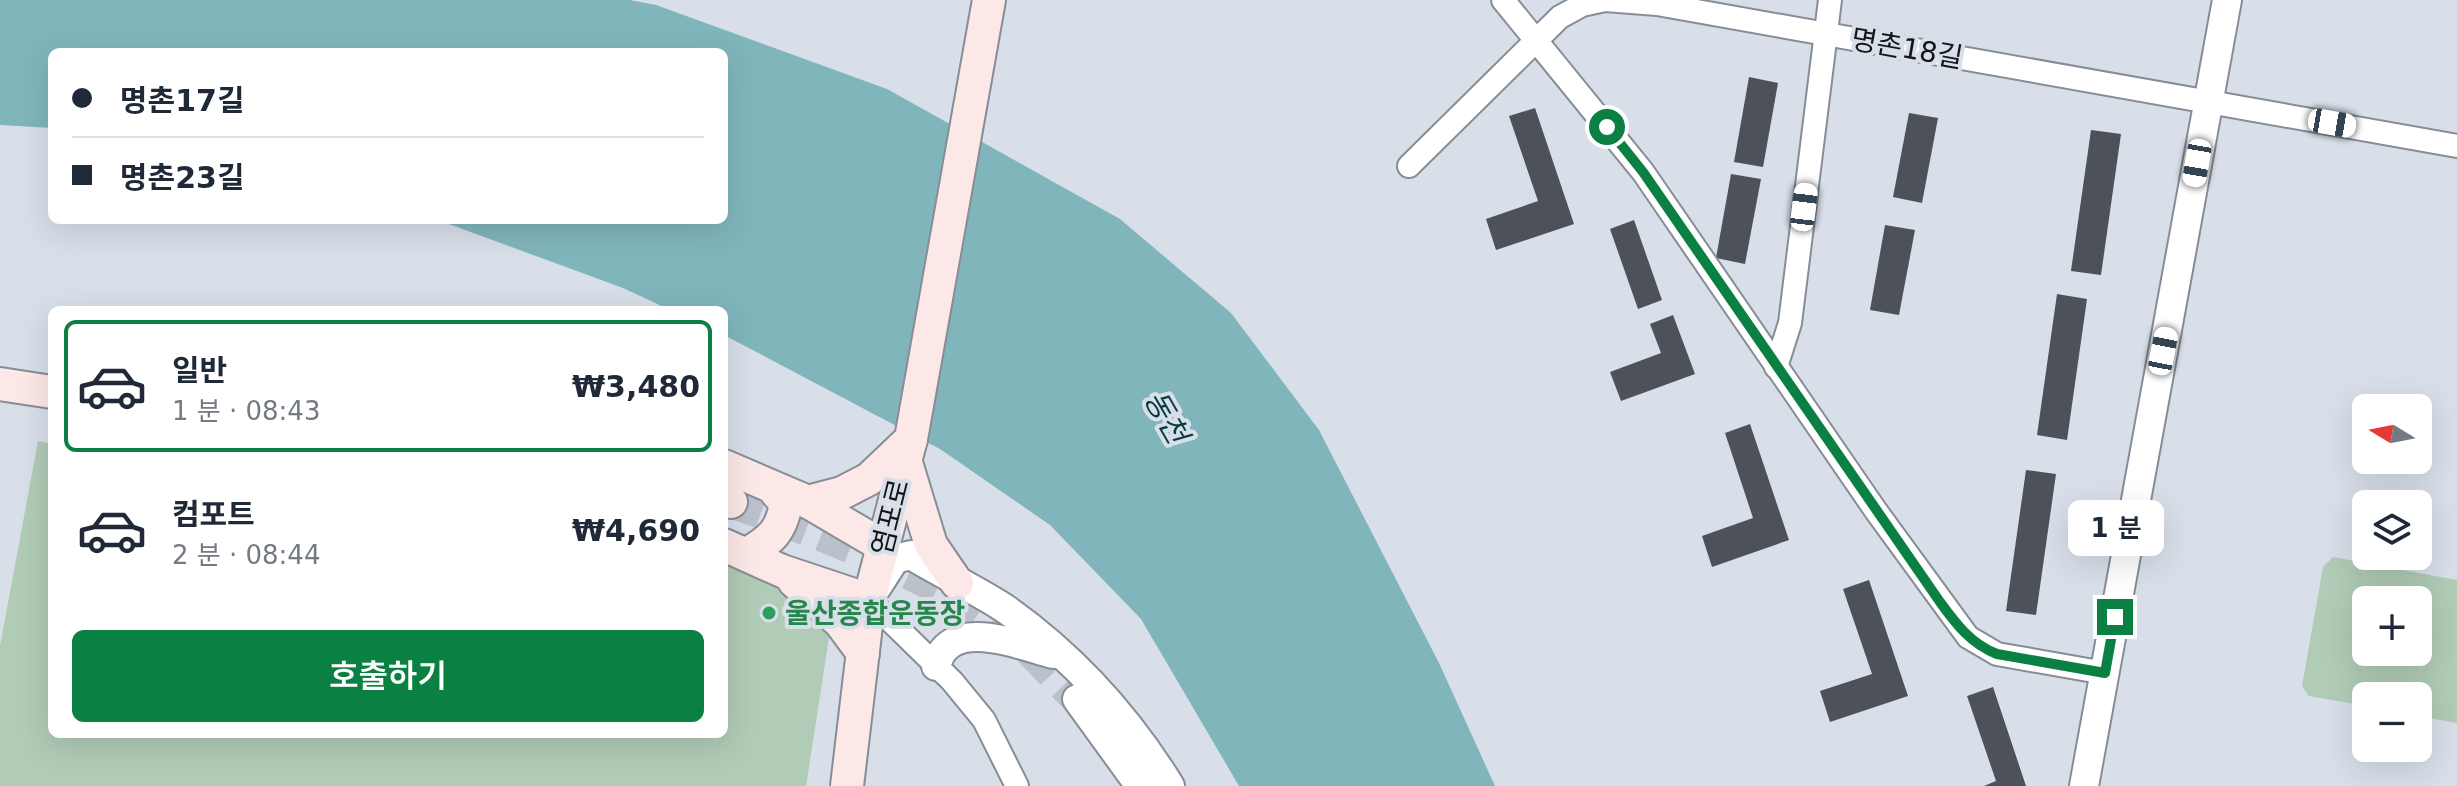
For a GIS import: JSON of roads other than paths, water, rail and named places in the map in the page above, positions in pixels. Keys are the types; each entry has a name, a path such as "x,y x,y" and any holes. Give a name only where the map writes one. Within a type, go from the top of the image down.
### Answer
{"main road":[{"name":"염포로","path":"847,786 869,600 908,449 989,0"},
{"path":"0,384 48,391"},
{"path":"808,502 842,493 869,479 908,449 931,545 957,583"},
{"path":"728,468 808,502 883,546"},
{"path":"736,549 774,538 783,523 786,504 773,488"},
{"path":"736,549 782,571 869,600"},
{"path":"782,571 840,622 863,653"}],"street":[{"path":"1503,0 1643,172 1940,602 1968,637 1982,648 1997,654 2105,673"},
{"name":"명촌18길","path":"1409,166 1560,17 1582,5 1605,0 1657,4 2457,146"},
{"path":"1776,367 1790,323 1830,0"},
{"path":"2084,786 2227,0"},
{"path":"1017,786 984,720 936,666 869,600 902,554 911,555 1006,610 1062,656 1107,698 1146,747 1170,786"},
{"path":"936,666 939,653 948,643 970,636 1062,656"},
{"path":"1077,699 1140,786"}],"water":[{"name":"동천","path":"0,0 630,0 656,5 887,89 1120,219 1231,313 1319,430 1439,663 1495,786 1239,786 1141,619 1050,525 940,449 728,337 728,306 661,306 623,288 449,224 728,224 728,48 48,48 48,128 0,125"}],"tunnel":[{"path":"731,502 871,556 938,588 1002,627 1077,699"}],"place":[{"name":"울산종합운동장","path":"769,613"}]}
